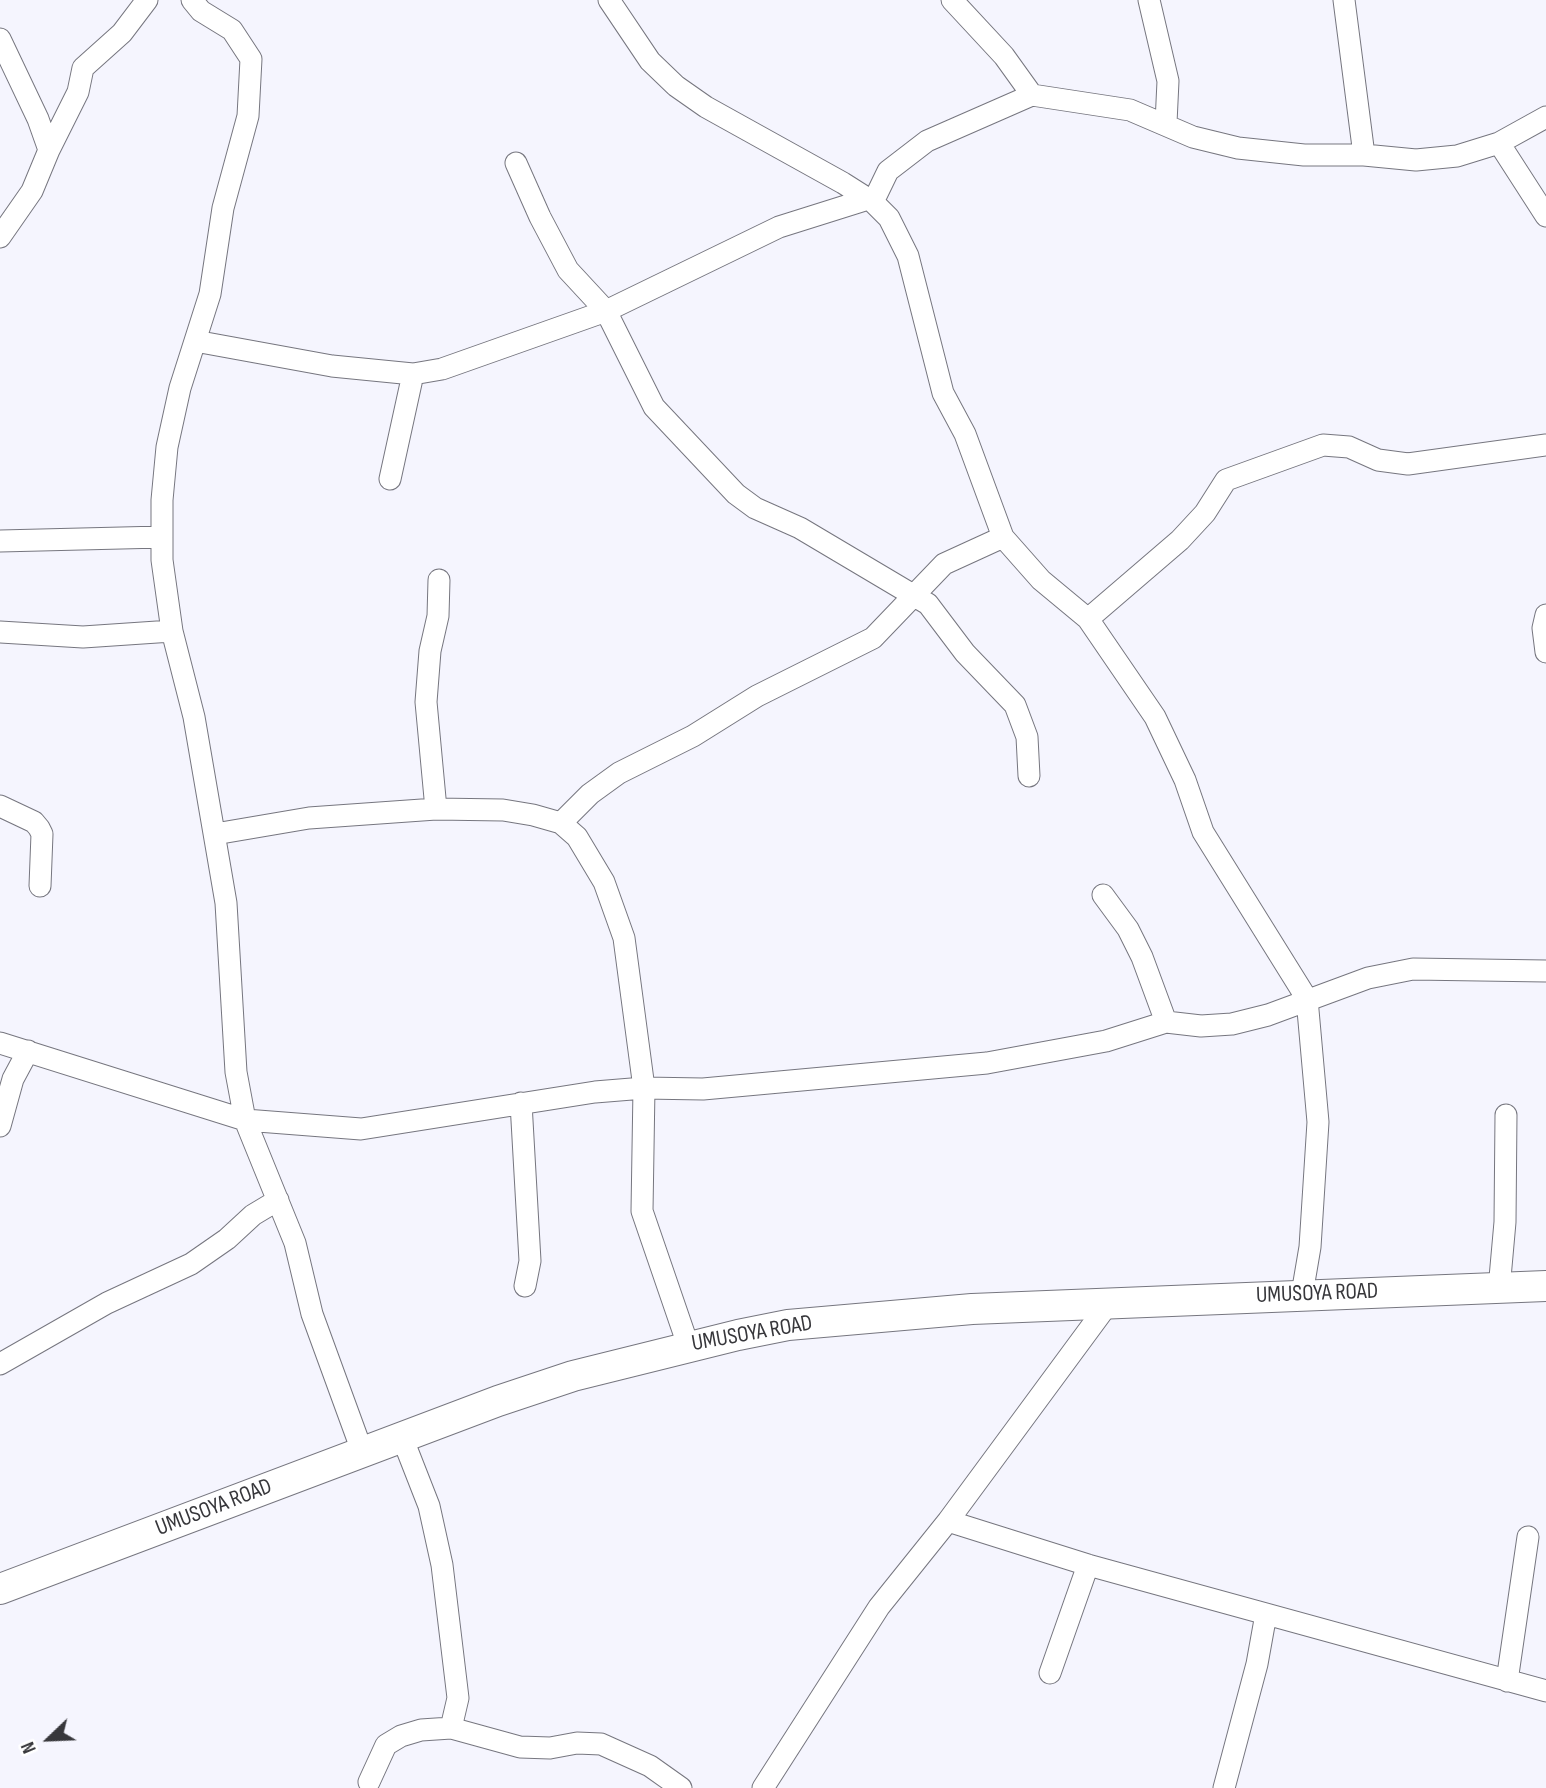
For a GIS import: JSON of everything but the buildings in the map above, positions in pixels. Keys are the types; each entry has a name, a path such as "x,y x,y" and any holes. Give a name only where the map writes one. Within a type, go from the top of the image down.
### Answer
{"main road":[{"name":"UMUSOYA ROAD","path":"0,1589 362,1451 573,1376 688,1345 788,1325 884,1315 1302,1294 1546,1286"}],"street":[{"path":"0,237 32,191 78,92 83,68 122,33 147,0"},
{"path":"192,0 201,10 232,30 251,59 248,116 223,208 210,294 167,447 162,537 172,631 194,717 226,903 236,1072 245,1120 295,1243 312,1314 362,1451"},
{"path":"609,0 650,61 676,86 706,107 870,201 888,218 908,256 943,393 965,434 1003,537 1041,580 1088,619 1154,717 1185,780 1203,832 1307,999 1318,1122 1310,1247 1302,1294"},
{"path":"952,0 1004,56 1032,95"},
{"path":"1149,0 1168,80 1166,123"},
{"path":"1344,0 1364,155"},
{"path":"0,39 38,119 49,150"},
{"path":"195,341 332,366 413,374 442,369 606,311 779,227 870,201 888,172 927,141 1032,95 1130,110 1166,123 1193,137 1238,148 1304,155 1364,155 1416,160 1457,156 1499,144 1546,117"},
{"path":"38,119 67,113"},
{"path":"1499,144 1546,216"},
{"path":"516,163 568,270 606,311 654,407 736,494 755,508 800,528 916,596 941,617 965,653 1015,705 1027,737 1029,776"},
{"path":"390,479 413,374"},
{"path":"1088,619 1180,540 1205,513 1226,480 1237,475 1323,446 1349,447 1378,460 1408,464 1546,445"},
{"path":"0,541 162,537"},
{"path":"561,822 590,794 619,773 693,736 757,696 873,638 944,564 1003,537"},
{"path":"436,809 426,702 439,580"},
{"path":"1546,615 1543,628 1546,652"},
{"path":"0,632 83,637 172,631"},
{"path":"0,806 34,822 39,828 42,834 40,886"},
{"path":"215,834 309,818 436,809 503,810 561,822 577,837 604,882 624,938 644,1088 642,1211 688,1345"},
{"path":"1103,895 1128,929 1166,1021"},
{"path":"0,1043 245,1120 361,1129 521,1102 644,1088 715,1088 987,1063 1073,1049 1166,1021 1201,1026 1232,1024 1268,1015 1368,978 1413,969 1546,971"},
{"path":"0,1126 13,1079 28,1051"},
{"path":"521,1102 530,1261 525,1286"},
{"path":"1499,1289 1505,1222 1506,1115"},
{"path":"0,1364 107,1303 191,1264 219,1245 253,1215 278,1200"},
{"path":"763,1788 872,1618 948,1521 1108,1304"},
{"path":"402,1437 429,1506 442,1565 458,1698 452,1728"},
{"path":"948,1521 1088,1565 1546,1691"},
{"path":"1507,1681 1528,1537"},
{"path":"1050,1673 1088,1565"},
{"path":"1224,1788 1257,1664 1266,1614"},
{"path":"369,1782 386,1745 401,1736 421,1730 452,1728 520,1747 550,1748 577,1743 601,1744 650,1766 681,1788"}]}
